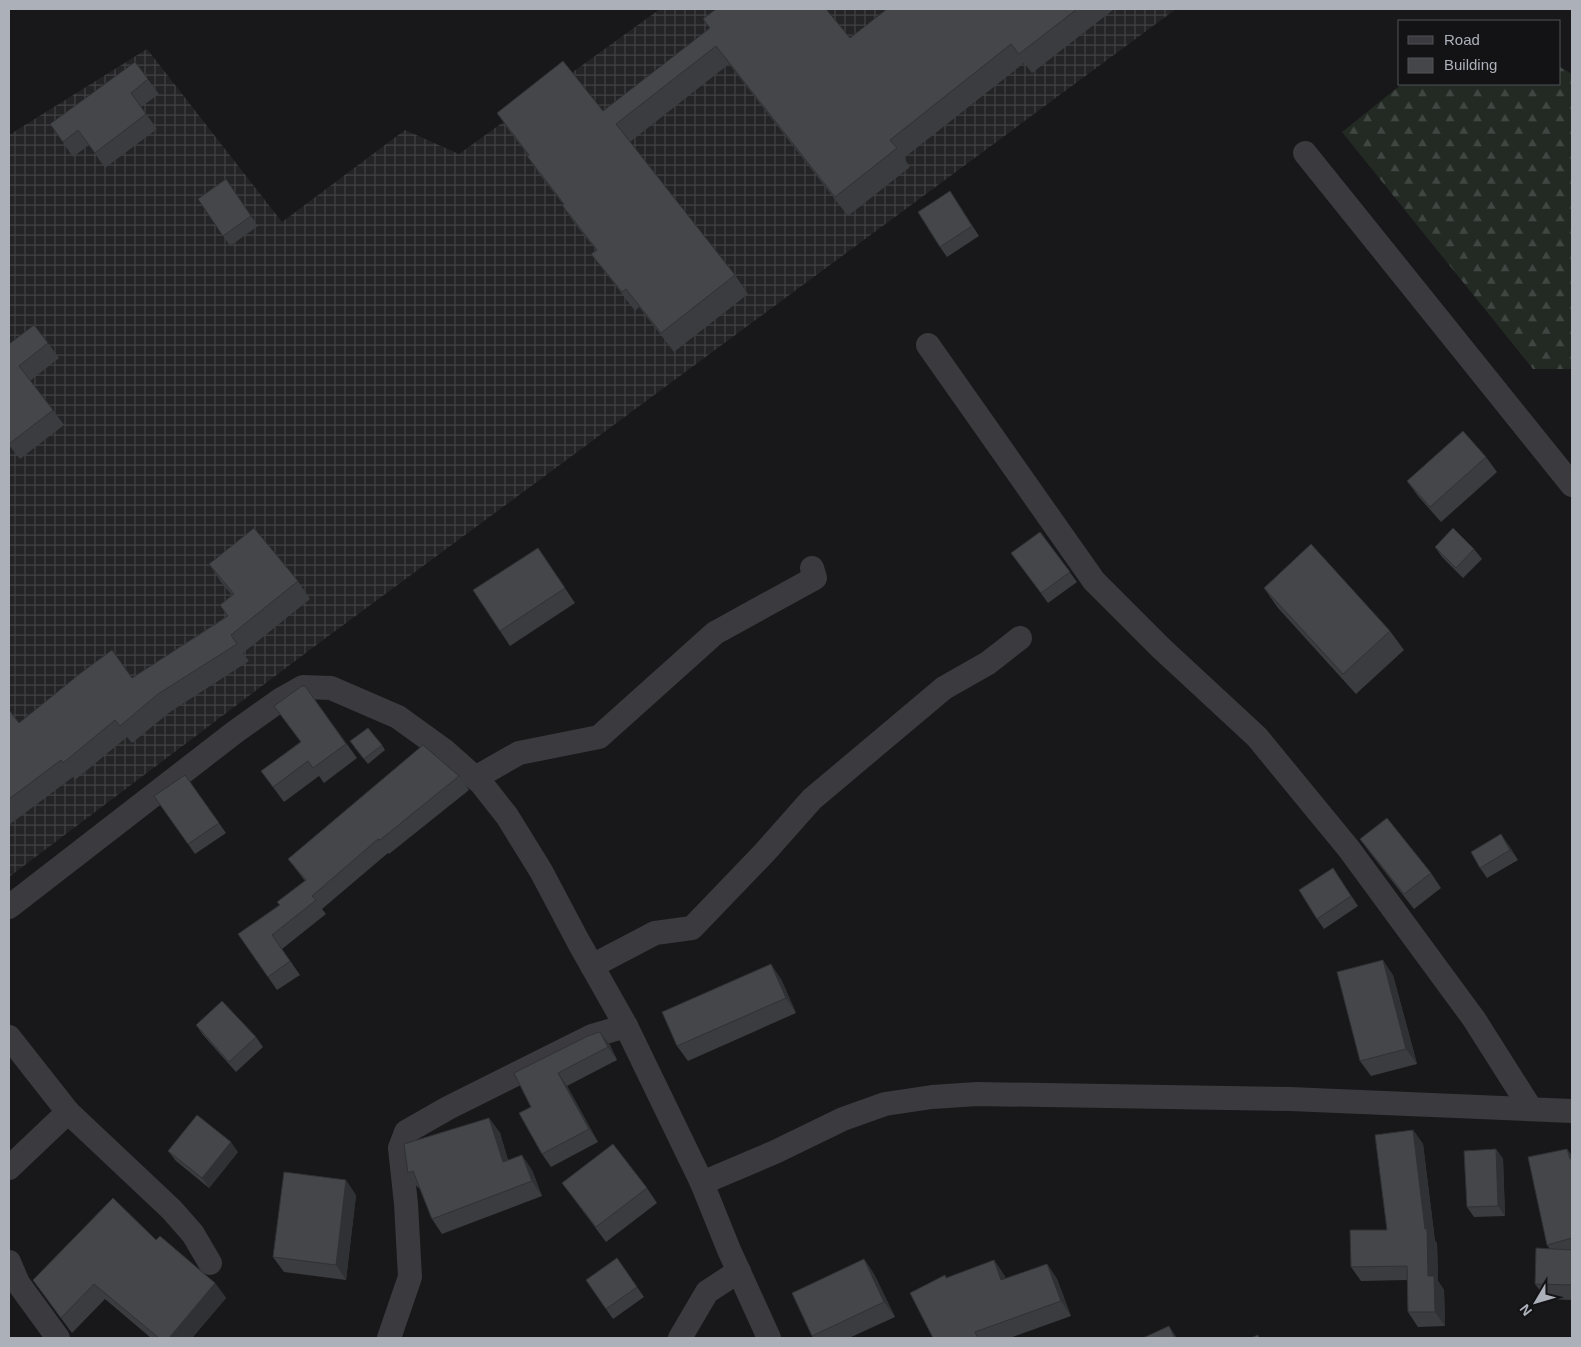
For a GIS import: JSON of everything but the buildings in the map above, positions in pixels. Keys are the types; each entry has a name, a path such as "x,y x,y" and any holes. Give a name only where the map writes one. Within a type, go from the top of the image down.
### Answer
{"street":[{"path":"1305,153 1572,485"},
{"path":"928,345 1094,581 1161,648 1257,737 1349,849 1474,1019 1531,1109"},
{"path":"475,778 519,753 599,737 715,633 815,578 812,568"},
{"path":"592,966 655,934 692,928 765,852 812,799 944,688 988,663 1020,638"},
{"path":"9,907 235,732 280,700 303,687 331,688 398,718 445,751 475,778 507,816 541,871 626,1026 702,1183 769,1338"},
{"path":"389,1338 410,1278 406,1204 400,1148 406,1132 457,1103 575,1044 592,1036 626,1026"},
{"path":"9,1037 68,1112 172,1210 192,1234 210,1263"},
{"path":"702,1183 776,1152 843,1119 885,1104 932,1097 977,1094 1290,1098 1572,1111"},
{"path":"9,1168 68,1112"},
{"path":"9,1262 18,1283 58,1338"},
{"path":"680,1338 707,1292 739,1271"}],"shaded area":[{"path":"660,9 1176,9 315,646 9,877 9,135 147,49 282,222 405,130 459,154"}],"green space":[{"path":"1561,68 1572,74 1572,369 1533,369 1342,132 1401,85 1561,85"}]}
